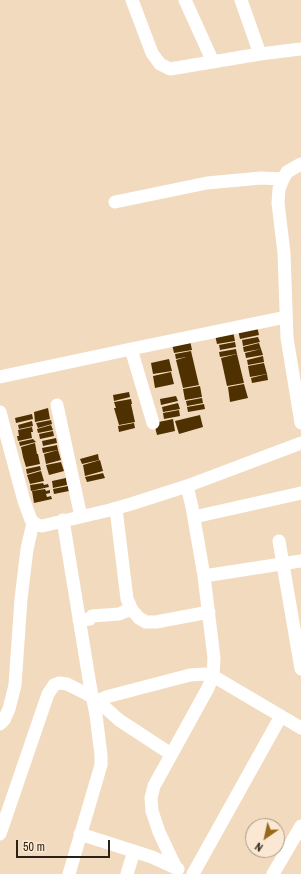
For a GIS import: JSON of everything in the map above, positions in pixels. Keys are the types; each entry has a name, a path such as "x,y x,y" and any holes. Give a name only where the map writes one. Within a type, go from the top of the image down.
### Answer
{"street":[{"path":"132,0 152,53 160,64 170,69 260,54 301,49"},
{"path":"185,0 213,62"},
{"path":"241,0 260,54"},
{"path":"301,164 287,172 283,178 279,189 278,203 284,253 287,338 301,420"},
{"path":"115,202 207,183 261,178 283,178"},
{"path":"0,377 131,348 286,317"},
{"path":"131,348 153,424"},
{"path":"57,404 81,517"},
{"path":"0,412 24,501 33,523 27,549 21,599 15,685 9,709 4,720 0,724"},
{"path":"33,523 42,526 116,508 187,486 301,443"},
{"path":"180,871 159,832 152,811 151,798 154,786 208,688 213,676 214,658 209,612 194,517 187,486"},
{"path":"194,517 301,493"},
{"path":"116,508 127,599 132,610 139,618 146,622 156,622 209,612"},
{"path":"63,520 79,620 95,699 100,738 101,765 69,874"},
{"path":"279,541 298,637 301,669"},
{"path":"204,576 283,565 301,561"},
{"path":"79,620 90,619 92,616 119,614 132,610"},
{"path":"95,699 190,675 205,674 213,676 301,728"},
{"path":"0,834 50,690 54,685 59,683 67,684 95,699 119,720 171,754"},
{"path":"193,874 281,716"},
{"path":"273,874 301,826"},
{"path":"80,834 152,857 180,871"},
{"path":"126,874 134,851"}],"building":[{"path":"257,326 259,335 240,339 238,330"},
{"path":"233,331 235,341 217,344 215,335"},
{"path":"258,337 260,342 243,346 242,340"},
{"path":"190,340 192,350 174,353 172,344"},
{"path":"235,342 236,347 220,350 219,345"},
{"path":"259,343 261,349 244,352 243,347"},
{"path":"236,349 237,354 220,357 219,352"},
{"path":"261,349 263,355 246,358 245,353"},
{"path":"191,351 199,385 183,388 176,360 186,357 176,359 175,354"},
{"path":"237,354 244,383 227,386 221,358"},
{"path":"263,356 264,362 248,365 247,360"},
{"path":"169,359 172,371 153,374 151,363"},
{"path":"264,363 267,374 250,377 248,366"},
{"path":"171,372 174,384 155,388 153,376"},
{"path":"267,374 268,380 252,383 251,378"},
{"path":"244,384 248,398 230,402 228,387"},
{"path":"200,386 202,397 185,400 183,389"},
{"path":"129,392 130,397 114,401 113,395"},
{"path":"176,396 178,401 161,405 160,399"},
{"path":"202,398 203,403 187,406 186,401"},
{"path":"131,399 135,422 119,425 114,408 116,408 114,402"},
{"path":"178,403 180,409 163,412 162,407"},
{"path":"204,404 205,409 188,412 187,407"},
{"path":"48,408 50,419 35,422 34,412"},
{"path":"179,410 180,416 164,419 163,413"},
{"path":"32,414 33,419 16,423 15,418"},
{"path":"200,415 203,427 179,434 175,421"},
{"path":"173,419 175,431 157,435 154,423"},
{"path":"51,420 52,424 38,428 36,423"},
{"path":"32,421 33,426 19,429 18,425"},
{"path":"134,423 135,428 119,432 118,426"},
{"path":"51,425 53,430 38,433 37,429"},
{"path":"32,427 32,438 18,441 18,430"},
{"path":"53,431 54,436 40,439 39,434"},
{"path":"56,438 57,443 43,446 42,441"},
{"path":"33,439 36,442 20,446 19,442"},
{"path":"35,443 37,454 23,457 21,447"},
{"path":"57,445 58,450 43,453 42,448"},
{"path":"58,450 61,460 46,464 44,454"},
{"path":"38,454 40,464 26,467 23,457"},
{"path":"98,454 99,460 82,464 80,459"},
{"path":"100,460 103,471 85,476 83,465"},
{"path":"61,462 64,471 49,475 46,465"},
{"path":"40,466 41,470 27,474 26,469"},
{"path":"41,471 44,481 30,484 27,475"},
{"path":"103,473 105,478 87,482 85,477"},
{"path":"66,478 67,485 53,488 52,481"},
{"path":"43,483 44,485 48,484 49,487 31,491 30,485"},
{"path":"68,486 69,491 54,494 53,489"},
{"path":"45,489 46,491 50,490 50,493 46,494 47,497 51,496 52,499 34,503 32,491"}]}
